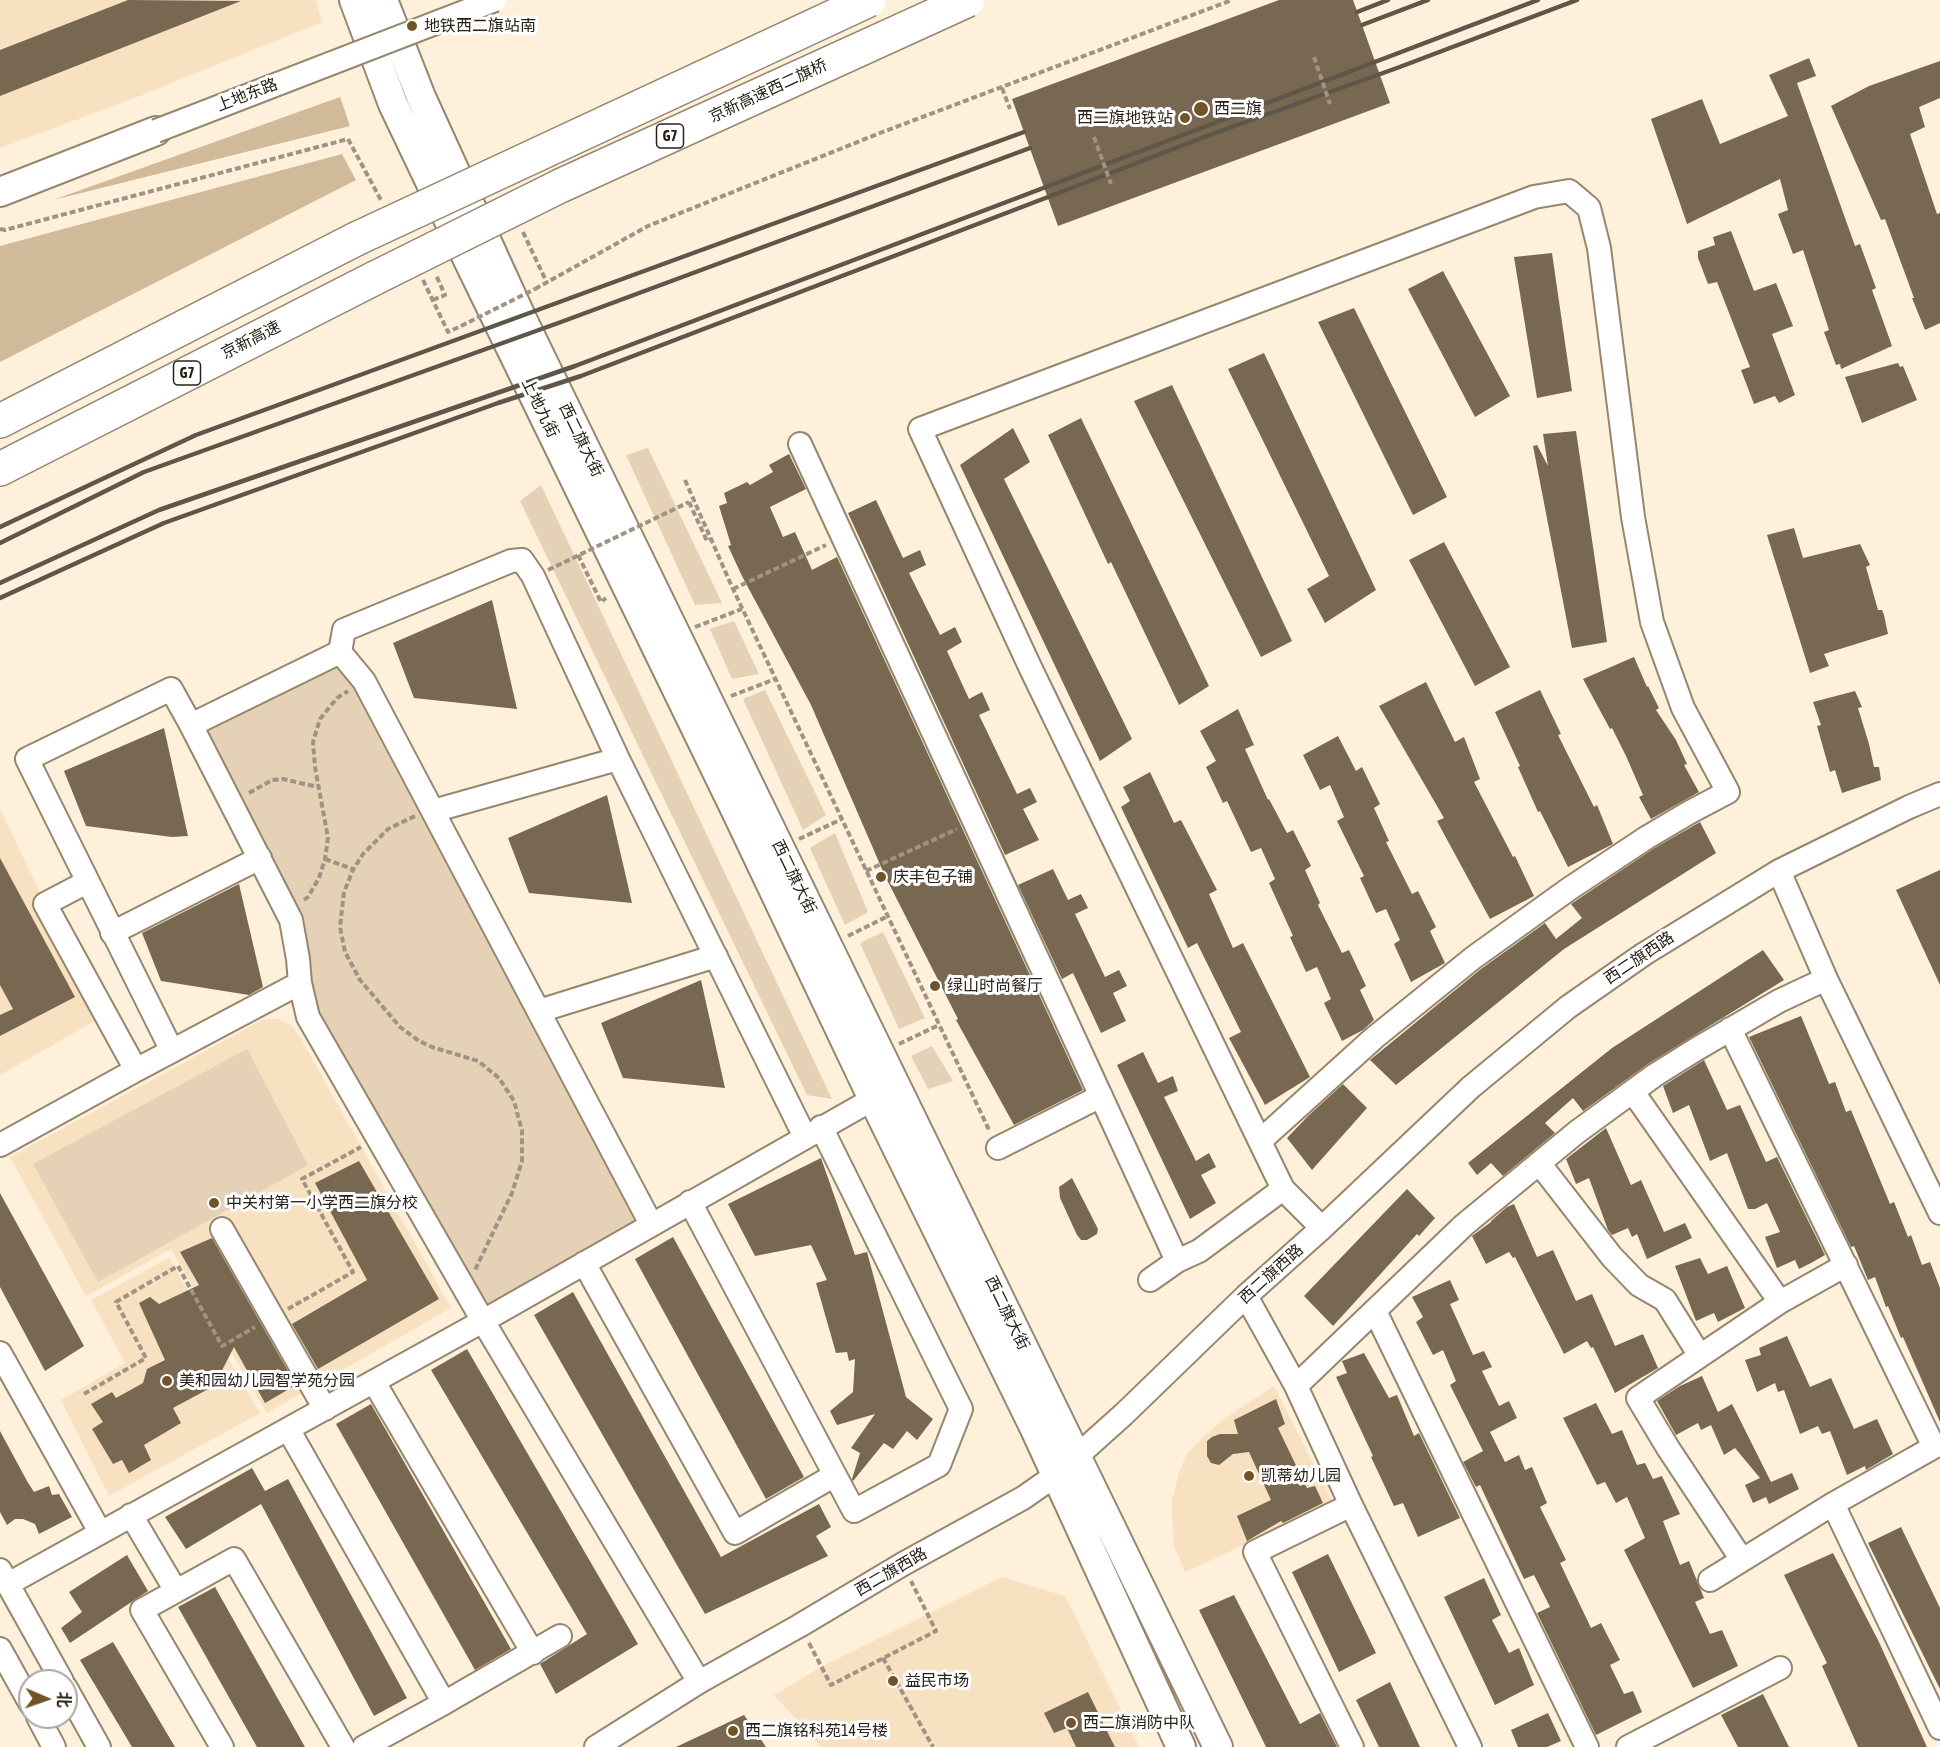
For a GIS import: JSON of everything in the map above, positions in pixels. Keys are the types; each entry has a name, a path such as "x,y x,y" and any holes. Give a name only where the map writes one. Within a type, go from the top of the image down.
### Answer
{"highway":[{"name":"G7","path":"0,421 292,270 869,0"},
{"name":"京新高速西二旗桥","path":"375,278 560,186 968,0"},
{"name":"京新高速","path":"0,469 375,278"}],"main road":[{"name":"上地九街","path":"354,0 393,104 736,812"},
{"name":"西二旗大街","path":"383,0 454,174 523,321 880,1053 1066,1466 1181,1747"},
{"name":"上地东路","path":"0,192 156,130"},
{"name":"西二旗大街","path":"736,812 873,1099 1034,1427 1066,1466 1218,1747"}],"street":[{"name":"上地东路","path":"156,130 495,0"},
{"path":"1260,1140 1374,1038 1473,958 1569,889 1646,838 1728,792 1683,708 1652,622 1633,517 1599,248 1588,208 1569,191 1534,197 920,429 1030,667 1283,1189 1322,1228"},
{"path":"800,444 1177,1261"},
{"path":"651,1224 364,681 340,652 344,630 511,561 522,560 533,576 618,759 716,956 961,1409 939,1465 854,1510 690,1202"},
{"path":"191,725 340,652"},
{"path":"172,1051 27,759 171,689 291,920 300,983 308,1017 483,1321 699,1682"},
{"path":"433,811 618,759"},
{"name":"西二旗西路","path":"596,1747 699,1682 903,1564 1010,1506 1066,1466 1471,1087 1568,1007 1644,954 1779,871 1940,794"},
{"path":"112,933 260,858"},
{"path":"1779,871 1826,979 1940,1213"},
{"path":"87,882 45,904 136,1070"},
{"path":"539,1011 716,956"},
{"path":"1296,1386 1464,1225 1539,1163 1655,1075 1779,1001 1826,979"},
{"path":"0,1145 300,983"},
{"path":"1710,1580 1833,1504 1934,1447 1730,1029"},
{"path":"1633,1092 1780,1302"},
{"path":"998,1148 1101,1096"},
{"path":"55,1669 4,1577 100,1532 325,1410 873,1099"},
{"path":"1539,1163 1612,1257 1639,1285 1665,1300 1700,1356"},
{"path":"1150,1280 1177,1261 1198,1251 1283,1189"},
{"path":"222,1229 325,1410"},
{"path":"584,1263 735,1533 835,1475"},
{"path":"1742,1560 1668,1449 1638,1398 1780,1302 1846,1265"},
{"path":"1246,1296 1296,1386 1470,1747"},
{"path":"1375,1311 1587,1747"},
{"path":"0,1353 100,1532"},
{"path":"374,1382 533,1653"},
{"path":"288,1429 444,1703"},
{"path":"1833,1504 1940,1728"},
{"path":"1352,1505 1255,1552 1352,1747"},
{"path":"131,1515 176,1591"},
{"path":"222,1747 142,1610 234,1559 343,1747"},
{"path":"368,1746 560,1636"},
{"path":"0,1649 18,1681"},
{"path":"1628,1747 1780,1668"},
{"path":"78,1709 99,1747"},
{"path":"44,1729 54,1747"}],"path":[{"path":"420,274 448,332 547,283 648,226 880,133 1232,0"},
{"path":"1314,57 1330,104"},
{"path":"1002,88 1010,109"},
{"path":"1094,137 1111,184"},
{"path":"0,229 4,230 348,139 388,213"},
{"path":"520,227 547,283"},
{"path":"433,269 445,295 433,300"},
{"path":"685,480 709,540"},
{"path":"548,570 689,502 733,589 998,1148"},
{"path":"733,589 843,537"},
{"path":"578,555 601,602 606,598"},
{"path":"676,635 742,609"},
{"path":"710,705 775,679"},
{"path":"286,911 308,897 319,878 325,859 328,838 318,787 313,742 320,718 337,698 364,681"},
{"path":"231,803 272,780 294,780 318,787"},
{"path":"433,811 414,816 388,829 363,854 344,892 340,927 345,952 360,980 390,1017 408,1034 432,1047 478,1060 506,1088 519,1115 523,1146 519,1174 504,1212 465,1290"},
{"path":"780,848 842,819"},
{"path":"866,871 974,821"},
{"path":"325,859 353,870"},
{"path":"827,946 888,916"},
{"path":"880,1053 939,1025"},
{"path":"84,1394 146,1358 116,1302 177,1266 222,1346 353,1272 302,1179 378,1138"},
{"path":"799,1626 831,1685 936,1631 903,1564"},
{"path":"883,1658 933,1747"}],"shaded area":[{"path":"0,0 316,0 322,22 132,99 0,148"},
{"path":"340,97 350,126 53,200"},
{"path":"342,154 356,180 0,362 0,246"},
{"path":"648,448 722,603 695,605 626,455"},
{"path":"541,485 832,1099 807,1095 520,501"},
{"path":"734,621 759,674 732,679 710,629"},
{"path":"340,652 651,1224 483,1321 308,1017 298,959 191,725"},
{"path":"765,690 826,815 803,830 743,699"},
{"path":"0,809 100,1018 0,1075"},
{"path":"835,833 868,912 845,925 810,848"},
{"path":"883,932 925,1018 899,1029 860,943"},
{"name":"中关村第一小学西二旗分校","path":"264,1019 279,1019 291,1025 300,1037 451,1308 267,1413 171,1249 86,1296 10,1157"},
{"path":"932,1046 953,1081 928,1089 911,1056"},
{"path":"247,1049 308,1165 98,1282 33,1164"},
{"name":"美和园幼儿园智学苑分园","path":"169,1258 260,1413 109,1496 61,1400 125,1363 91,1300"},
{"name":"凯蒂幼儿园","path":"1274,1386 1334,1504 1185,1572 1174,1546 1172,1501 1179,1472 1187,1454 1228,1416"},
{"path":"1002,1577 1065,1596 1139,1747 821,1747 774,1695 821,1667"}],"building":[{"path":"128,0 241,1 0,96 0,50"},
{"name":"西二旗地铁站","path":"1279,0 1353,0 1390,103 1058,226 1012,99"},
{"path":"1809,58 1816,76 1797,83 1855,246 1860,244 1876,288 1872,290 1892,346 1841,369 1840,364 1836,365 1824,332 1829,330 1803,250 1793,254 1778,214 1788,210 1780,179 1687,224 1651,119 1702,99 1720,144 1788,116 1769,75"},
{"path":"1940,61 1940,98 1919,107 1925,127 1910,134 1937,214 1940,213 1940,323 1925,330 1885,219 1881,220 1831,106 1869,86"},
{"path":"1731,231 1754,291 1776,283 1793,326 1772,334 1795,395 1779,403 1775,396 1754,404 1741,370 1750,367 1717,282 1708,284 1698,258 1698,251 1715,245 1713,237"},
{"path":"1552,253 1572,391 1537,398 1514,257"},
{"path":"1443,271 1510,396 1475,417 1408,289"},
{"path":"1354,308 1447,497 1413,515 1318,322"},
{"path":"1264,353 1376,590 1325,623 1307,589 1329,576 1228,369"},
{"path":"1898,363 1900,367 1903,366 1917,400 1862,423 1845,377"},
{"path":"1172,385 1292,641 1261,657 1134,401"},
{"path":"1081,418 1209,686 1179,705 1111,562 1108,564 1048,435"},
{"path":"1013,428 1030,462 1004,479 1132,739 1100,761 960,465"},
{"path":"1576,431 1607,642 1572,648 1533,446 1537,445 1548,466 1543,434"},
{"path":"789,454 806,489 770,507 783,537 795,532 812,570 837,557 1083,1090 1014,1125 956,1020 958,1019 885,876 811,705 728,546 731,545 719,506 727,503 724,493 747,482 750,485 773,472 769,465"},
{"path":"876,500 903,558 920,550 926,565 909,573 940,635 955,627 962,642 947,651 969,699 982,692 990,710 979,715 1017,794 1030,788 1037,802 1023,809 1039,840 1005,855 848,513"},
{"path":"1794,528 1803,558 1860,544 1870,565 1866,567 1878,610 1882,610 1884,615 1888,634 1824,654 1829,666 1810,673 1767,535"},
{"path":"1444,542 1510,667 1475,686 1409,560"},
{"path":"492,600 517,709 414,698 393,643"},
{"path":"1634,657 1659,708 1656,710 1676,740 1687,764 1684,765 1699,792 1651,819 1639,797 1643,795 1626,756 1583,679"},
{"path":"1426,682 1455,742 1464,737 1480,779 1474,782 1513,857 1515,856 1534,896 1490,919 1437,821 1444,818 1379,706"},
{"path":"1540,690 1561,734 1558,735 1594,807 1597,805 1613,844 1568,867 1540,811 1538,812 1495,712"},
{"path":"1855,691 1862,707 1858,708 1874,767 1879,767 1881,780 1842,793 1835,770 1830,772 1817,726 1821,725 1813,702"},
{"path":"1238,709 1254,745 1245,749 1268,800 1287,833 1293,830 1311,866 1305,870 1320,903 1318,905 1342,953 1349,950 1366,986 1360,990 1374,1020 1363,1030 1342,1041 1324,1003 1331,999 1317,967 1306,972 1290,937 1293,936 1269,883 1275,879 1261,848 1251,852 1227,801 1223,803 1206,767 1216,761 1200,731"},
{"path":"164,728 188,836 172,837 86,826 64,771"},
{"path":"1338,736 1356,771 1362,767 1380,804 1374,808 1389,841 1386,842 1412,894 1418,891 1436,927 1430,931 1445,963 1411,982 1394,944 1400,940 1386,909 1376,913 1360,878 1364,876 1337,821 1344,817 1330,785 1320,790 1303,755"},
{"path":"1150,772 1174,823 1181,820 1217,890 1209,894 1233,948 1243,943 1310,1077 1265,1105 1229,1038 1241,1032 1197,943 1188,948 1121,807 1130,801 1123,787"},
{"path":"607,795 632,903 529,893 508,838"},
{"path":"1700,822 1716,853 1564,949 1396,1085 1370,1060 1481,969 1545,923 1556,939 1582,918 1571,904 1653,849"},
{"path":"0,858 75,997 0,1036 0,1015 13,1009 0,985"},
{"path":"1053,869 1068,900 1081,894 1088,908 1075,914 1105,977 1119,970 1127,986 1113,993 1126,1021 1101,1033 1073,973 1062,979 1018,885"},
{"path":"1940,870 1940,985 1896,890"},
{"path":"239,884 263,987 249,995 161,981 142,933"},
{"path":"1763,950 1784,980 1648,1064 1583,1111 1573,1098 1545,1123 1555,1133 1503,1176 1491,1163 1477,1175 1468,1163 1612,1048"},
{"path":"701,980 725,1088 623,1078 601,1023"},
{"path":"1801,1016 1829,1084 1835,1082 1846,1112 1851,1110 1890,1204 1894,1202 1908,1237 1911,1235 1922,1265 1930,1262 1940,1288 1940,1422 1903,1337 1901,1338 1888,1306 1886,1307 1875,1277 1868,1280 1854,1246 1851,1247 1749,1037"},
{"path":"1143,1052 1158,1083 1173,1076 1178,1091 1164,1097 1196,1161 1209,1153 1216,1167 1201,1175 1216,1203 1190,1219 1117,1065"},
{"path":"1704,1060 1727,1110 1740,1105 1766,1162 1777,1157 1825,1255 1799,1269 1795,1260 1777,1268 1765,1237 1780,1232 1767,1203 1755,1209 1748,1209 1727,1153 1710,1161 1689,1105 1673,1113 1663,1086"},
{"path":"1343,1084 1367,1108 1312,1170 1287,1138"},
{"path":"1606,1128 1631,1185 1641,1180 1664,1232 1685,1223 1692,1238 1647,1259 1637,1234 1632,1237 1628,1228 1612,1235 1608,1230 1589,1178 1576,1184 1566,1159"},
{"path":"821,1158 855,1255 867,1252 906,1397 933,1419 917,1440 907,1431 893,1449 884,1443 853,1481 860,1453 851,1448 875,1414 837,1425 830,1411 853,1392 855,1359 849,1361 847,1352 836,1353 816,1283 827,1280 811,1245 755,1256 728,1204"},
{"path":"359,1161 439,1299 318,1369 292,1324 367,1280 315,1183"},
{"path":"1072,1178 1098,1229 1097,1234 1087,1240 1081,1240 1077,1235 1060,1198 1059,1187"},
{"path":"1407,1189 1435,1218 1419,1236 1417,1234 1333,1326 1304,1296"},
{"path":"0,1193 84,1346 45,1371 0,1287"},
{"path":"1514,1204 1537,1257 1553,1250 1576,1301 1592,1294 1615,1346 1643,1334 1658,1368 1615,1393 1593,1347 1591,1348 1587,1341 1564,1354 1515,1257 1513,1258 1509,1252 1486,1264 1472,1236 1507,1207"},
{"path":"673,1237 804,1477 766,1499 635,1259"},
{"path":"212,1238 296,1385 265,1403 234,1347 214,1386 173,1408 181,1423 144,1445 151,1460 129,1473 122,1460 113,1464 92,1429 103,1422 91,1404 112,1392 116,1398 143,1383 147,1369 165,1360 139,1303 150,1297 159,1304 199,1285 180,1252"},
{"path":"1700,1258 1708,1274 1727,1266 1745,1308 1718,1322 1714,1313 1696,1321 1675,1266"},
{"path":"1450,1280 1459,1300 1450,1304 1473,1355 1484,1351 1492,1367 1482,1371 1499,1406 1509,1401 1517,1418 1490,1432 1505,1462 1519,1455 1525,1470 1532,1467 1547,1503 1540,1507 1566,1560 1560,1563 1591,1628 1601,1623 1620,1660 1610,1665 1624,1694 1633,1691 1642,1712 1596,1735 1537,1613 1550,1607 1534,1575 1524,1579 1480,1485 1476,1487 1463,1462 1483,1451 1450,1385 1456,1381 1443,1350 1433,1355 1416,1322 1423,1317 1412,1297"},
{"path":"573,1292 721,1557 819,1504 831,1527 816,1536 828,1556 705,1614 534,1315"},
{"path":"1787,1336 1810,1387 1831,1378 1854,1429 1877,1419 1893,1454 1866,1470 1865,1466 1847,1475 1830,1431 1822,1434 1818,1426 1800,1434 1784,1390 1778,1392 1775,1383 1757,1392 1745,1360 1761,1355 1759,1348"},
{"path":"467,1349 638,1644 556,1694 540,1664 587,1634 431,1370"},
{"path":"1364,1353 1389,1398 1397,1395 1414,1436 1419,1433 1460,1518 1418,1537 1403,1503 1394,1506 1336,1377 1347,1373 1342,1361"},
{"path":"1702,1376 1718,1412 1732,1404 1771,1482 1792,1473 1799,1489 1769,1504 1766,1497 1753,1503 1745,1485 1760,1478 1735,1448 1724,1455 1711,1425 1701,1430 1698,1423 1676,1435 1657,1401 1680,1386"},
{"path":"1276,1399 1285,1424 1278,1428 1307,1488 1315,1486 1323,1503 1283,1523 1281,1521 1247,1541 1237,1516 1271,1500 1249,1452 1233,1454 1219,1465 1211,1463 1207,1456 1207,1441 1220,1434 1238,1434 1234,1420"},
{"path":"1596,1403 1612,1434 1622,1430 1637,1465 1645,1463 1653,1479 1662,1476 1680,1514 1663,1521 1680,1565 1689,1561 1704,1598 1695,1602 1710,1634 1722,1630 1738,1666 1693,1688 1624,1550 1645,1538 1627,1497 1616,1503 1605,1482 1597,1485 1563,1418"},
{"path":"371,1404 511,1649 475,1670 336,1424"},
{"path":"0,1431 34,1492 49,1486 52,1495 59,1494 72,1517 39,1534 35,1524 23,1519 15,1519 7,1525 0,1512"},
{"path":"252,1468 265,1491 288,1479 407,1698 374,1716 261,1504 186,1549 165,1517"},
{"path":"1901,1527 1940,1608 1940,1689 1868,1543"},
{"path":"1833,1553 1878,1640 1927,1747 1858,1747 1822,1666 1827,1663 1784,1575"},
{"path":"1328,1554 1376,1653 1339,1672 1292,1572"},
{"path":"127,1555 148,1591 70,1643 61,1628 82,1612 69,1592"},
{"path":"1484,1578 1501,1615 1492,1620 1509,1653 1519,1648 1534,1685 1495,1705 1444,1597"},
{"path":"215,1587 305,1747 257,1747 178,1607"},
{"path":"1234,1595 1300,1724 1320,1713 1337,1747 1266,1747 1199,1610"},
{"path":"113,1642 175,1747 132,1747 80,1660"},
{"path":"1390,1682 1420,1747 1379,1747 1356,1700"},
{"name":"西二旗消防中队","path":"1088,1692 1115,1747 1076,1747 1067,1728 1054,1733 1044,1713"},
{"path":"1763,1694 1789,1747 1738,1747 1721,1715"},
{"path":"1548,1713 1561,1741 1547,1747 1518,1747 1511,1730"},
{"name":"西二旗铭科苑14号楼","path":"744,1715 766,1747 676,1747"}],"railway":[{"path":"1357,12 1388,0"},
{"path":"1362,25 1428,0"},
{"path":"0,583 159,510 575,366 1538,0"},
{"path":"0,598 164,523 498,403 581,376 1215,133 1577,0"},
{"path":"0,527 196,435 1024,132"},
{"path":"0,543 144,472 561,322 1030,148"}],"place":[{"name":"地铁西二旗站南","path":"412,26"},
{"name":"西二旗","path":"1201,109"},
{"name":"西二旗地铁站","path":"1185,118"},
{"name":"庆丰包子铺","path":"881,877"},
{"name":"绿山时尚餐厅","path":"935,986"},
{"name":"中关村第一小学西二旗分校","path":"214,1203"},
{"name":"美和园幼儿园智学苑分园","path":"167,1381"},
{"name":"凯蒂幼儿园","path":"1249,1476"},
{"name":"益民市场","path":"893,1681"},
{"name":"西二旗消防中队","path":"1071,1723"},
{"name":"西二旗铭科苑14号楼","path":"733,1731"}]}
